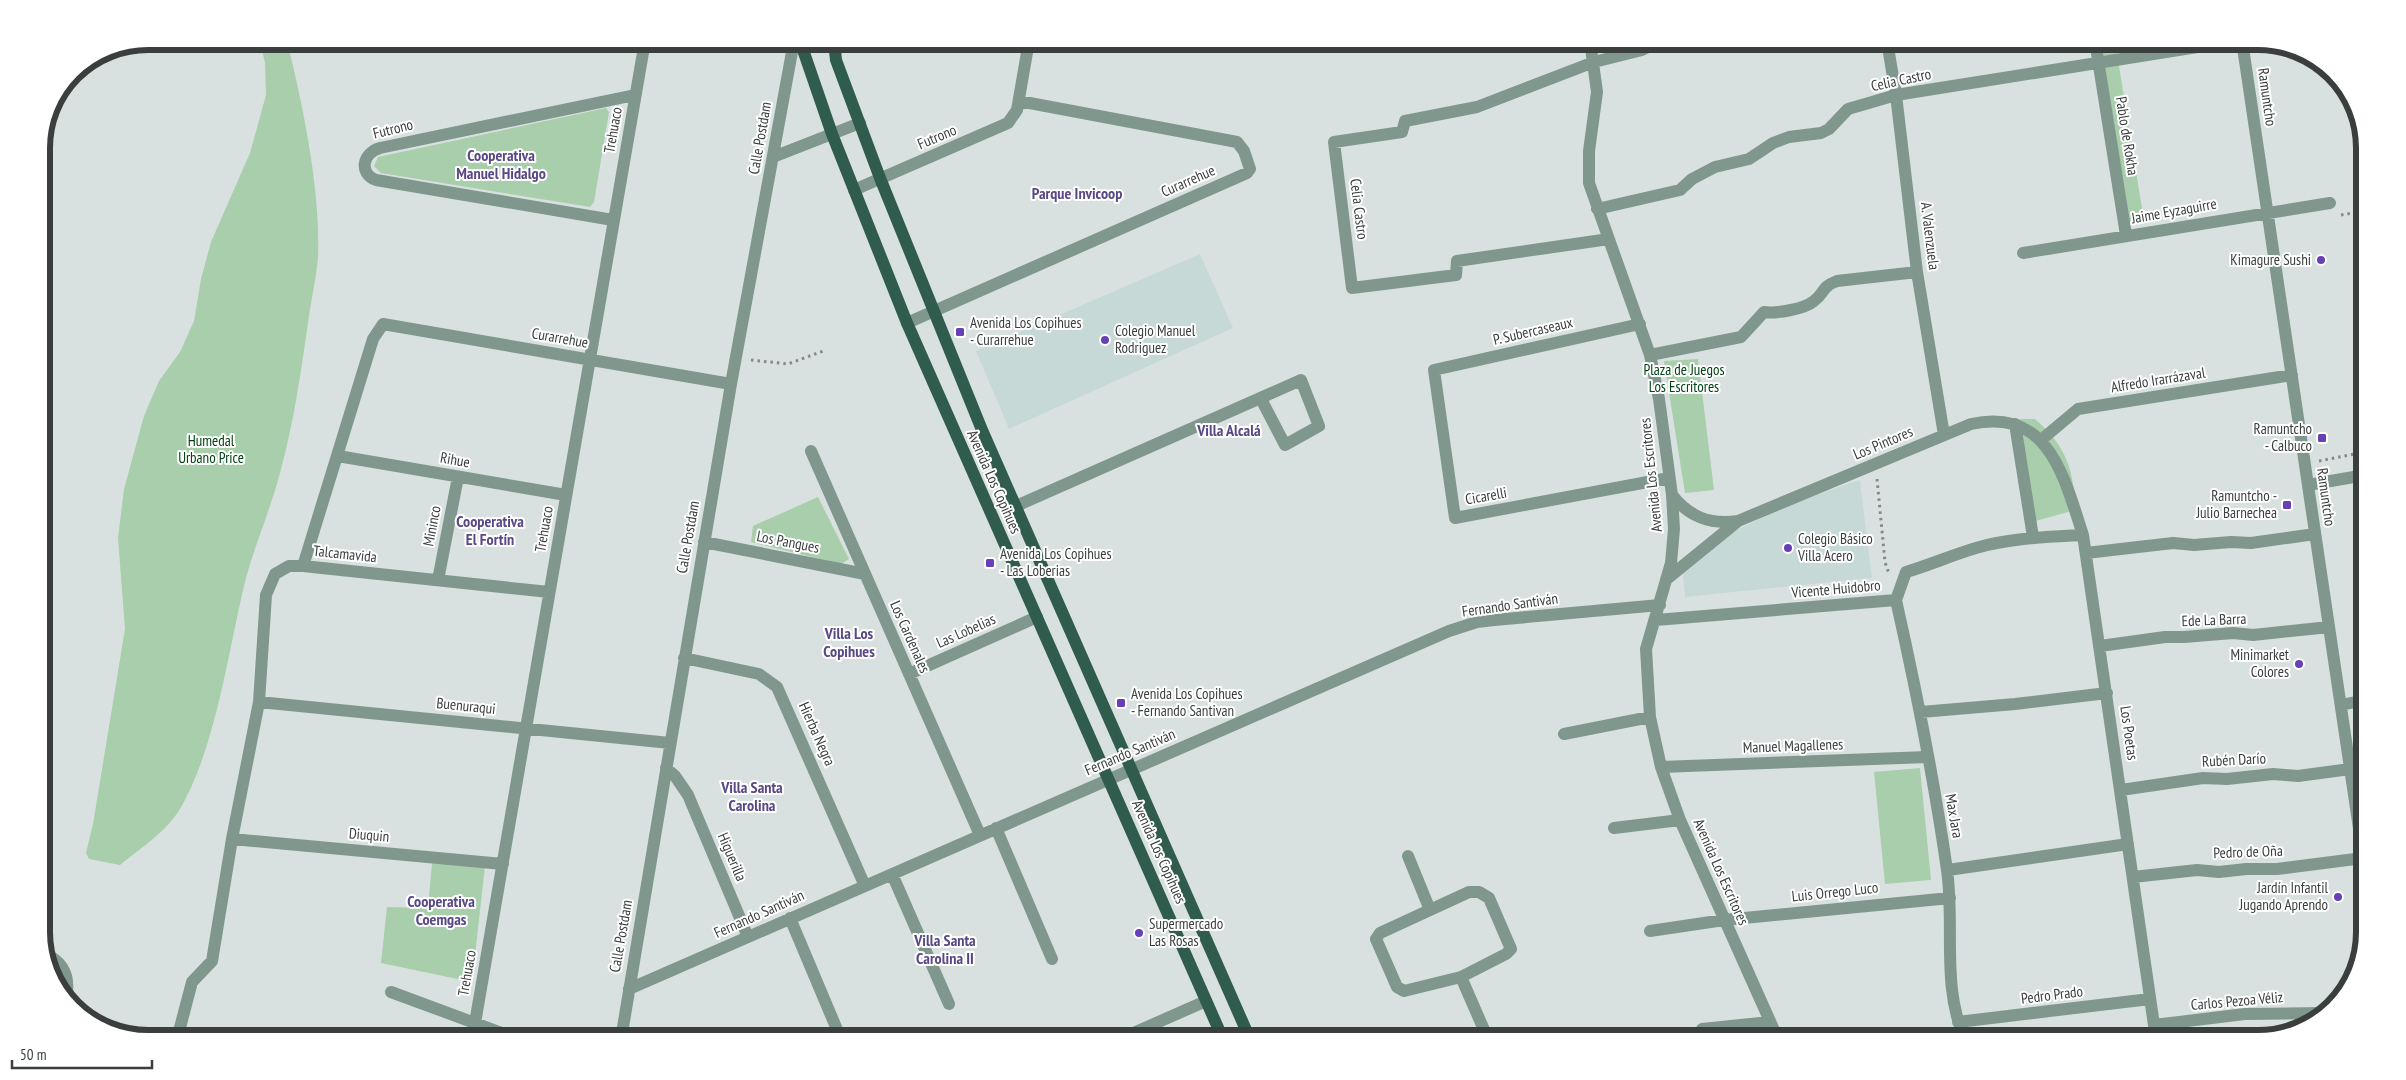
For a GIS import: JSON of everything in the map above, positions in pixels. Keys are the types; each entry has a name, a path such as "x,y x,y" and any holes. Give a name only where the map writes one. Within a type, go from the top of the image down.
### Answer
{"main road":[{"name":"Avenida Los Copihues","path":"803,50 832,134 907,323 1219,1030"},
{"path":"835,50 836,60 860,123"},
{"name":"Avenida Los Copihues","path":"860,123 934,312 1016,506 1130,770 1246,1030"}],"street":[{"name":"Trehuaco","path":"475,1023 643,50"},
{"name":"Calle Postdam","path":"622,1030 735,359 792,50"},
{"name":"Futrono","path":"854,190 1003,127 1013,118 1019,101 1028,50"},
{"name":"Avenida Los Escritores","path":"1592,50 1596,97 1588,167 1589,183 1650,355 1659,399 1672,495 1673,547 1668,578 1646,649 1650,717 1660,766 1680,820 1774,1030"},
{"path":"1594,62 1642,50"},
{"name":"A. Valenzuela","path":"1888,50 1896,95 1918,272 1944,435"},
{"name":"Pablo de Rokha","path":"2096,50 2126,236"},
{"name":"Celia Castro","path":"1597,210 1680,190 1692,179 1714,167 1749,159 1773,143 1789,137 1821,133 1829,130 1848,109 1896,95 2179,50"},
{"name":"Ramuntcho","path":"2243,50 2356,809"},
{"name":"Celia Castro","path":"1594,62 1477,107 1405,121 1402,132 1334,142 1352,288 1456,275 1457,262 1609,239"},
{"name":"Futrono","path":"613,220 376,180 368,176 365,171 365,160 371,151 380,148 635,95"},
{"name":"Curarrehue","path":"907,323 1247,173 1250,169 1244,151 1236,142 1019,101"},
{"path":"773,157 860,123"},
{"name":"Jaime Eyzaguirre","path":"2023,253 2330,203"},
{"path":"1650,355 1741,337 1764,312 1775,314 1814,302 1826,285 1837,281 1918,272"},
{"name":"Curarrehue","path":"384,324 731,384"},
{"name":"Talcamavida","path":"384,324 373,339 303,566 550,592"},
{"name":"P. Subercaseaux","path":"1434,370 1640,324"},
{"name":"Cicarelli","path":"1434,370 1455,518 1669,478"},
{"name":"Alfredo Irarrázaval","path":"2041,440 2078,409 2292,375"},
{"path":"1016,506 1301,380 1319,426 1285,445 1261,399"},
{"name":"Los Pintores","path":"1668,578 1738,521 1944,435 1983,422 1995,421 2015,424 2041,440"},
{"path":"2015,424 2033,537"},
{"name":"Los Poetas","path":"2041,440 2060,467 2083,535 2155,1030"},
{"name":"Los Cardenales","path":"811,451 980,835"},
{"name":"Rihue","path":"338,456 566,495"},
{"name":"Mininco","path":"438,580 458,477"},
{"path":"2308,485 2356,477"},
{"name":"Los Pintores","path":"1672,495 1685,509 1701,519 1713,522 1738,521"},
{"path":"2086,553 2173,543 2194,545 2251,543 2315,534"},
{"name":"Vicente Huidobro","path":"1656,620 1896,600 1906,572 1937,563 1976,548 2033,537 2083,535"},
{"name":"Los Pangues","path":"704,542 864,574"},
{"path":"179,1030 192,982 212,961 232,839 259,702 268,585 275,574 281,570 289,566 303,566"},
{"name":"Max Jara","path":"1896,600 1921,712 1948,870 1951,966 1958,1022 1961,1030"},
{"name":"Fernando Santiván","path":"629,989 1464,626 1494,620 1660,605"},
{"name":"Las Lobelias","path":"908,674 1037,617"},
{"name":"Ede La Barra","path":"2100,646 2165,636 2184,638 2233,632 2253,635 2329,627"},
{"name":"Hierba Negra","path":"684,658 759,674 777,687 865,886"},
{"path":"1921,712 2107,693"},
{"name":"Buenuraqui","path":"259,702 670,743"},
{"path":"2340,705 2356,702"},
{"path":"1564,734 1650,717"},
{"name":"Manuel Magallenes","path":"1660,766 1928,757"},
{"name":"Higuerilla","path":"666,768 675,776 688,795 748,937"},
{"name":"Rubén Darío","path":"2120,790 2203,778 2227,779 2273,774 2298,776 2350,769"},
{"path":"1614,828 1680,820"},
{"path":"996,828 1052,959"},
{"name":"Diuquin","path":"232,839 503,864"},
{"path":"1948,870 2128,844"},
{"path":"1408,856 1430,910"},
{"name":"Pedro de Oña","path":"2133,877 2197,870 2219,872 2246,868 2277,869 2356,864"},
{"path":"892,874 949,1004"},
{"path":"1469,892 1479,892 1489,898 1511,949 1506,954 1461,978 1404,991 1397,987 1376,939 1380,932 1469,892"},
{"name":"Luis Orrego Luco","path":"1650,931 1724,920 1950,898"},
{"path":"790,918 837,1030"},
{"path":"54,959 60,963 64,969 67,988"},
{"path":"1461,978 1484,1030"},
{"path":"391,992 494,1030"},
{"name":"Pedro Prado","path":"1958,1022 2150,999"},
{"path":"1140,1030 1206,1001"},
{"name":"Carlos Pezoa Véliz","path":"2154,1025 2245,1014 2312,1013"},
{"path":"1702,1029 1770,1022"}],"path":[{"path":"735,359 788,364 826,350"},
{"path":"2305,464 2356,454"},
{"path":"1875,464 1885,562 1896,600"}],"shaded area":[{"name":"Colegio Manuel Rodriguez","path":"1200,254 1233,328 1009,429 976,351"},
{"name":"Colegio Básico Villa Acero","path":"1860,480 1872,578 1685,597 1682,565 1735,531 1790,504"}],"green space":[{"name":"Humedal Urbano Price","path":"262,50 289,50 305,121 317,205 318,258 290,433 269,510 246,578 220,696 193,784 180,809 168,825 120,865 89,859 86,853 93,824 125,629 118,538 124,489 144,416 159,381 180,352 194,321 201,279 211,242 250,153 266,95 265,63"},
{"path":"2102,50 2116,50 2144,221 2129,224"},
{"path":"606,108 609,112 594,202 590,207 381,173 374,166 378,157"},
{"name":"Plaza de Juegos Los Escritores","path":"1698,359 1714,490 1685,493 1664,361"},
{"path":"2015,419 2035,419 2046,429 2061,449 2073,482 2075,510 2032,522"},
{"path":"818,497 849,559 841,564 751,542 753,526"},
{"path":"1920,768 1931,880 1885,884 1874,772"},
{"path":"432,863 485,866 472,982 381,963 387,907 428,908"}],"place":[{"name":"Kimagure Sushi","path":"2321,260"},
{"name":"Avenida Los Copihues - Curarrehue","path":"960,332"},
{"name":"Colegio Manuel Rodriguez","path":"1105,340"},
{"name":"Ramuntcho - Calbuco","path":"2322,438"},
{"name":"Ramuntcho - Julio Barnechea","path":"2287,505"},
{"name":"Colegio Básico Villa Acero","path":"1788,548"},
{"name":"Avenida Los Copihues - Las Loberias","path":"990,563"},
{"name":"Minimarket Colores","path":"2299,664"},
{"name":"Avenida Los Copihues - Fernando Santivan","path":"1121,703"},
{"name":"Jardín Infantil Jugando Aprendo","path":"2338,897"},
{"name":"Supermercado Las Rosas","path":"1139,933"}],"district":[{"name":"Cooperativa Manuel Hidalgo","path":"501,164"},
{"name":"Parque Invicoop","path":"1077,193"},
{"name":"Villa Alcalá","path":"1229,430"},
{"name":"Cooperativa El Fortín","path":"490,530"},
{"name":"Villa Los Copihues","path":"849,642"},
{"name":"Villa Santa Carolina","path":"752,796"},
{"name":"Cooperativa Coemgas","path":"441,910"},
{"name":"Villa Santa Carolina II","path":"945,949"}]}
